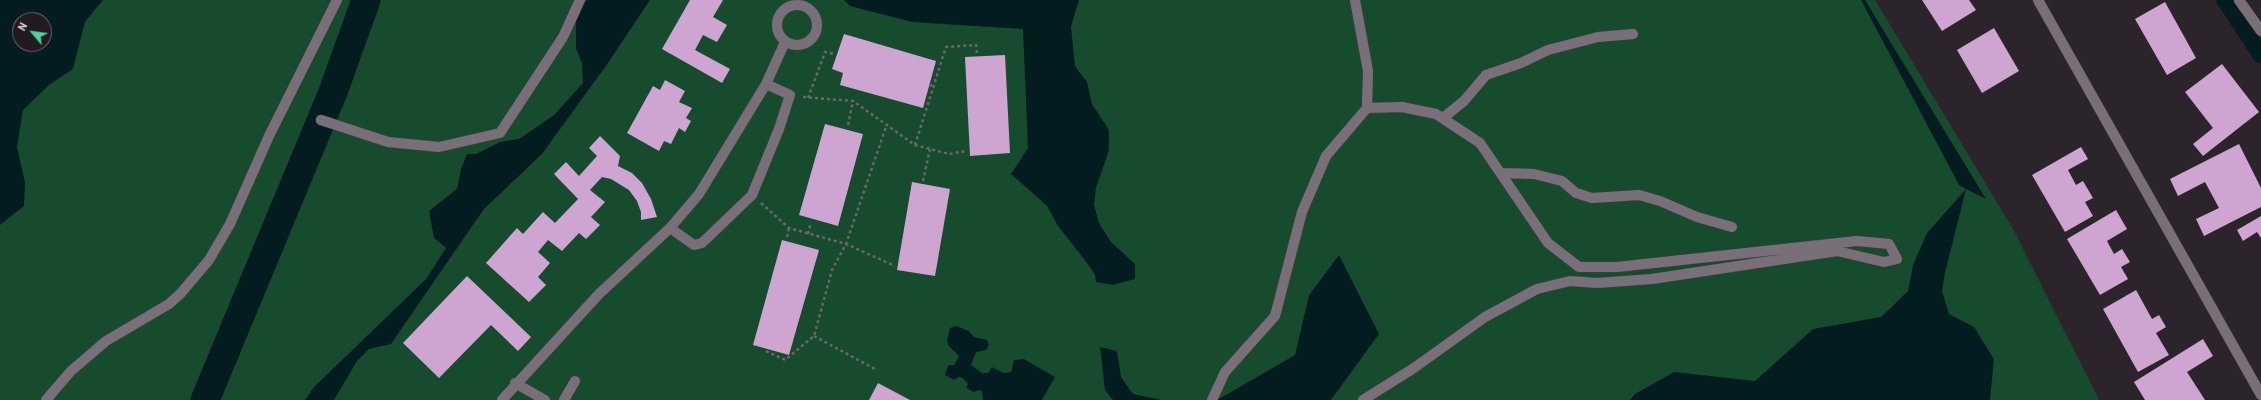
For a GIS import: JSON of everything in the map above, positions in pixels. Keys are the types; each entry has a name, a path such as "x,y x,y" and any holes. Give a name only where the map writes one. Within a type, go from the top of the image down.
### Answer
{"street":[{"path":"46,400 71,371 106,341 169,304 181,293 209,260 230,224 268,136 337,0"},
{"path":"321,120 388,142 439,147 500,133 563,37 580,0"},
{"path":"1212,400 1225,372 1275,316 1302,212 1326,156 1367,108 1368,71 1355,0"},
{"path":"2038,0 2261,395"},
{"path":"2239,0 2261,31"},
{"path":"805,3 814,13 817,21 814,36 808,42 801,45 793,45 785,42 777,29 777,21 780,13 793,4 805,3"},
{"path":"1443,118 1464,101 1486,74 1556,48 1598,37 1633,34"},
{"path":"502,400 515,383 599,294 670,228 698,194 766,84 785,42"},
{"path":"670,228 694,245 702,243 752,195 779,129 790,95 766,84"},
{"path":"1363,400 1414,368 1485,317 1537,289 1570,281 1597,283 1652,279 1837,251 1884,262 1897,259 1889,244 1857,241 1624,266 1579,267 1548,243 1480,143 1436,114 1402,107 1367,108"},
{"path":"1501,174 1534,174 1562,181 1576,193 1592,198 1639,195 1660,201 1697,217 1732,227"},
{"path":"564,400 575,381"},
{"path":"515,383 545,400"}],"path":[{"path":"915,145 946,46 976,45 977,53"},
{"path":"808,98 825,52 834,54"},
{"path":"929,85 934,86"},
{"path":"790,95 808,98 853,101 915,145 949,154 966,151"},
{"path":"848,125 853,101"},
{"path":"766,351 785,360 814,336 832,270 846,244 887,124"},
{"path":"923,181 930,149"},
{"path":"752,195 789,228 846,244 895,266"},
{"path":"808,234 811,222"},
{"path":"787,237 789,228"},
{"path":"814,336 874,369"}],"green space":[{"path":"0,0 1875,0 2013,229 2099,400 0,400"}],"water":[{"path":"0,0 103,0 85,22 73,69 49,85 23,110 17,147 25,182 24,206 0,225"},
{"path":"588,0 650,0 608,63 542,154 484,209 391,344 369,349 357,361 334,400 305,400 314,387 426,279 446,248 434,238 429,211 457,189 461,169 467,154 476,154 500,142 519,139 554,115 583,83 582,63 576,49 576,14 583,2"},
{"path":"844,0 1079,0 1071,27 1075,66 1087,82 1092,104 1109,130 1109,150 1096,188 1094,205 1099,223 1111,242 1135,264 1135,279 1112,285 1096,282 1095,275 1058,226 1047,206 1011,174 1028,148 1023,29 912,22 850,6"},
{"path":"1861,0 1865,0 1986,199 1959,185"},
{"path":"1966,189 1945,273 1942,291 1949,314 1974,327 1994,359 1990,400 1630,400 1635,394 1674,372 1755,381 1813,329 1881,317 1908,291 1913,265 1927,233"},
{"path":"1339,255 1379,334 1331,400 1217,400 1295,355 1309,295"},
{"path":"956,326 969,331 974,337 987,340 989,345 986,350 976,352 971,365 982,373 988,373 992,367 1004,373 1011,372 1014,360 1024,359 1055,377 1042,400 983,400 982,391 979,390 974,392 966,388 968,384 963,378 959,377 954,380 945,375 949,365 954,365 959,356 948,345 947,340 950,328"},
{"path":"1100,347 1117,351 1121,377 1133,394 1162,400 1113,400 1105,390"}],"building":[{"path":"690,0 723,0 713,17 727,25 717,42 703,35 695,50 730,69 722,83 662,49"},
{"path":"1922,0 1969,0 1976,10 1942,31"},
{"path":"2165,2 2196,58 2167,75 2135,19"},
{"path":"1994,28 2019,71 1982,93 1957,50"},
{"path":"844,34 936,61 923,108 840,85 843,73 832,69"},
{"path":"1005,55 1010,153 970,156 965,57"},
{"path":"2222,64 2259,112 2203,156 2193,144 2213,128 2185,92"},
{"path":"665,80 685,91 679,102 692,108 686,118 691,121 685,132 679,128 671,144 664,141 659,151 627,133 653,86 660,90"},
{"path":"825,124 863,134 838,226 799,215"},
{"path":"600,136 620,156 618,166 632,173 642,183 651,199 657,217 641,220 641,212 637,201 629,190 611,179 602,177 590,190 605,202 591,217 600,225 586,239 579,233 562,251 548,240 538,252 550,263 538,277 546,285 529,302 486,263 517,228 523,234 543,212 555,223 578,199 554,174 566,162 579,176 597,156 589,148"},
{"path":"2239,144 2261,188 2261,207 2204,236 2196,219 2219,208 2205,182 2178,196 2170,179"},
{"path":"2081,147 2088,159 2068,170 2076,185 2083,181 2093,198 2085,202 2093,216 2065,232 2032,175"},
{"path":"912,182 950,189 935,276 897,270"},
{"path":"2116,210 2127,229 2107,241 2114,254 2122,249 2130,262 2121,267 2128,279 2100,295 2067,239"},
{"path":"2261,216 2261,238 2257,232 2243,241 2237,230"},
{"path":"782,240 819,250 789,355 753,345"},
{"path":"467,276 531,337 518,351 491,325 439,378 403,343"},
{"path":"2136,290 2152,319 2159,315 2166,327 2156,333 2169,355 2138,372 2103,309"},
{"path":"2203,339 2213,356 2187,372 2205,400 2145,400 2134,382"},
{"path":"878,383 910,400 869,400"}],"waterway":[{"path":"205,400 333,92 366,0"},
{"path":"2225,0 2261,55"}]}
